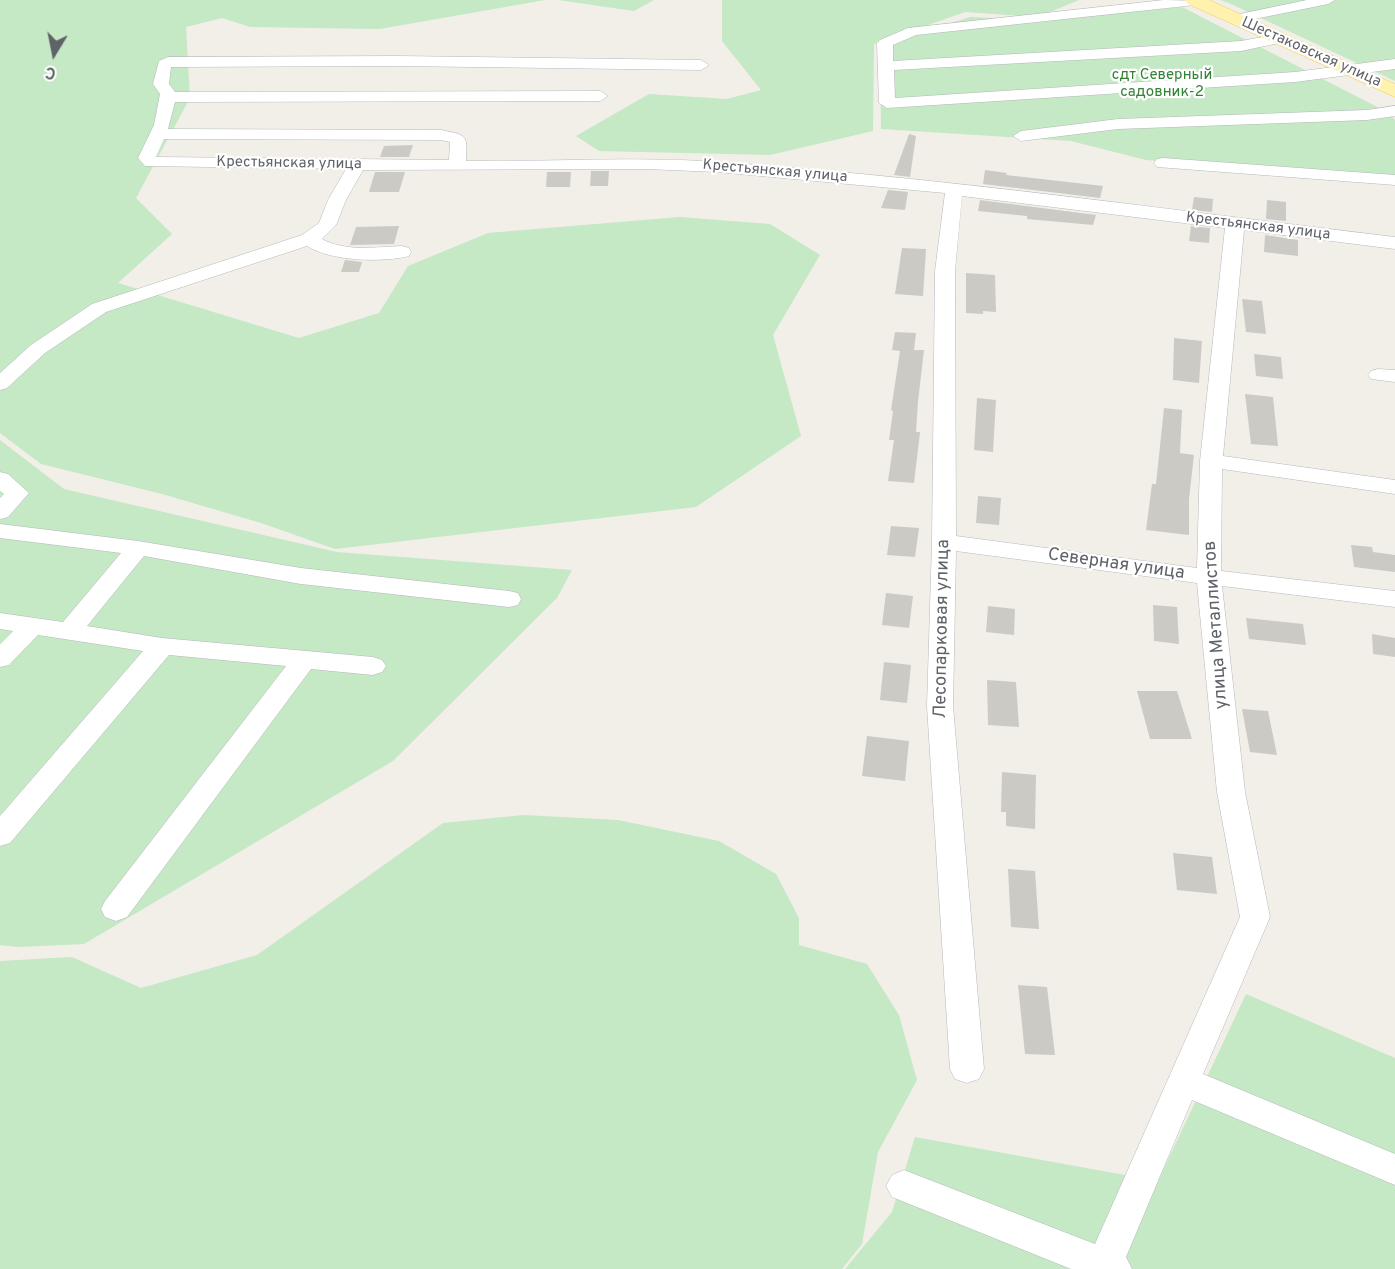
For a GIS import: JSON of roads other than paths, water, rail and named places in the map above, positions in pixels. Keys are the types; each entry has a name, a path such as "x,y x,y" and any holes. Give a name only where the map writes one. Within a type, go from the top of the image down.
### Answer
{"main road":[{"name":"Шестаковская улица","path":"1195,0 1395,91"}],"street":[{"path":"1195,0 913,31 885,43 887,103 1295,77 1395,64"},
{"path":"1235,19 1325,0"},
{"path":"887,66 1241,46 1279,39"},
{"path":"457,166 459,141 456,138 441,135 158,134 167,97 161,84 164,64 168,62 397,61 701,65"},
{"path":"167,97 600,96"},
{"path":"1021,136 1118,124 1367,115 1395,111"},
{"name":"Крестьянская улица","path":"158,134 147,158 151,162 457,166 646,164 788,171 1395,243"},
{"path":"1163,162 1395,180"},
{"path":"0,384 38,349 99,308 309,239 321,232 327,225 337,200 357,165"},
{"name":"Лесопарковая улица","path":"954,190 945,271 944,542 940,706 967,1069"},
{"name":"улица Металлистов","path":"1184,1082 1255,917 1231,792 1209,577 1211,461 1235,224"},
{"path":"309,239 316,246 334,250 402,252"},
{"path":"1211,461 1395,488"},
{"path":"0,479 17,493 0,512"},
{"path":"0,531 138,548 301,576 509,599"},
{"name":"Северная улица","path":"944,542 1395,599"},
{"path":"69,631 138,548"},
{"path":"0,621 162,646 373,666"},
{"path":"0,659 32,626"},
{"path":"0,835 162,646"},
{"path":"116,909 305,659"},
{"path":"904,1186 1107,1268 1184,1082 1395,1170"}],"park label":[{"name":"сдт Северный садовник-2","path":"1162,84"}]}
